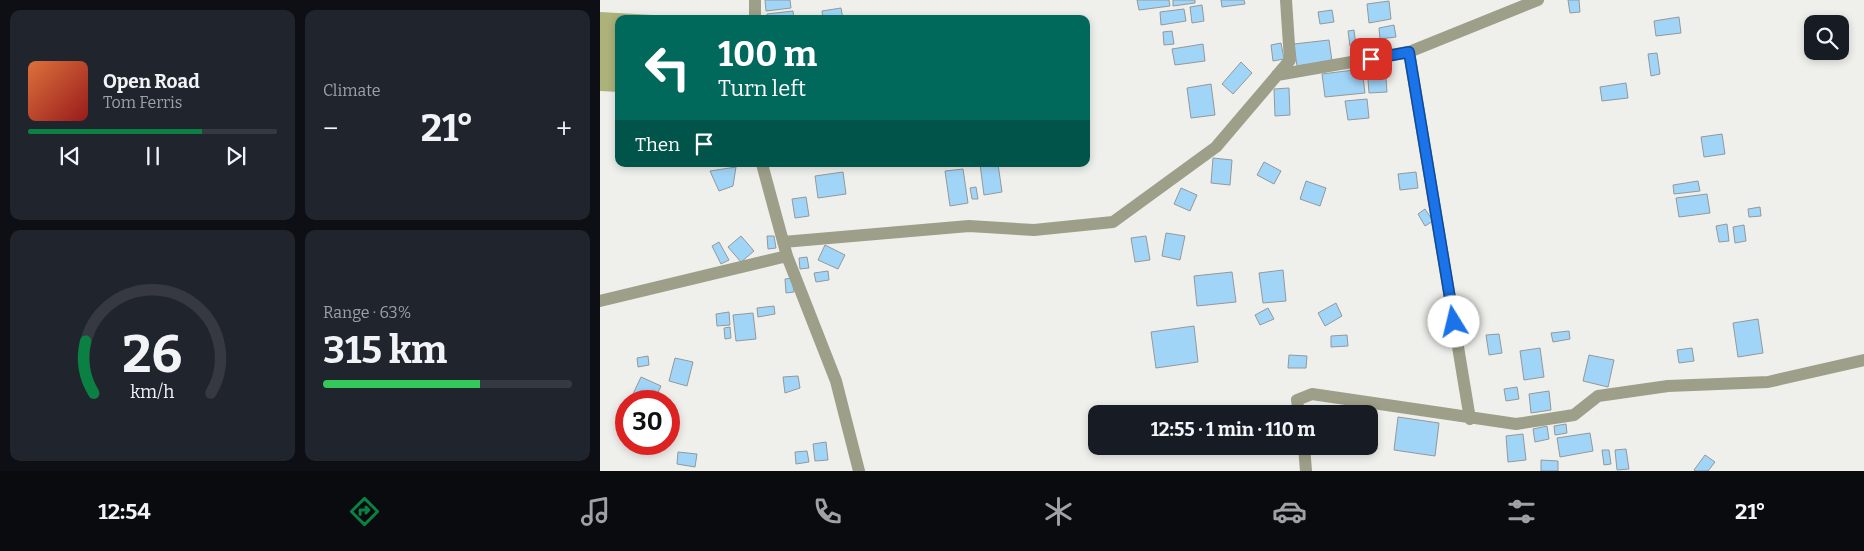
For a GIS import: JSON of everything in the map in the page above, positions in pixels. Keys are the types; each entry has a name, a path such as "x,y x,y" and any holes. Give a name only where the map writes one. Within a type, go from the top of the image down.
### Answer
{"street":[{"path":"755,0 756,15"},
{"path":"783,242 969,226 1034,230 1113,222 1216,147 1290,60 1286,0"},
{"path":"1277,75 1409,52 1538,0"},
{"path":"1409,52 1470,419"},
{"path":"763,167 787,256 836,381 859,471"},
{"path":"600,301 787,256"},
{"path":"1298,405 1297,400 1312,394 1470,419 1516,424 1574,415 1598,396 1668,386 1768,382 1864,360"},
{"path":"1305,455 1306,471"}],"shaded area":[{"path":"600,12 653,15 615,15 615,92 600,91"}],"building":[{"path":"765,0 790,0 791,8 766,11"},
{"path":"1137,0 1169,0 1170,6 1139,10"},
{"path":"1173,0 1195,0 1195,3 1173,6"},
{"path":"1221,0 1244,0 1245,4 1222,7"},
{"path":"1568,0 1579,0 1580,12 1570,13"},
{"path":"1389,1 1391,19 1369,23 1367,4"},
{"path":"1202,5 1204,21 1192,23 1190,7"},
{"path":"841,8 842,15 822,15 822,11"},
{"path":"1184,9 1186,21 1161,25 1160,12"},
{"path":"1332,10 1334,22 1320,24 1318,12"},
{"path":"793,11 794,15 767,15"},
{"path":"1679,17 1681,33 1656,36 1654,21"},
{"path":"1394,25 1396,37 1380,39 1379,28"},
{"path":"1354,30 1356,46 1350,46 1348,31"},
{"path":"1172,31 1174,44 1164,45 1163,32"},
{"path":"1329,40 1332,61 1297,66 1294,44"},
{"path":"1281,43 1284,59 1273,61 1271,45"},
{"path":"1203,44 1205,61 1175,65 1172,49"},
{"path":"1657,53 1660,74 1651,76 1648,54"},
{"path":"1241,62 1252,73 1233,94 1222,84"},
{"path":"1385,65 1387,92 1369,93 1367,66"},
{"path":"1362,69 1365,93 1325,97 1322,74"},
{"path":"1626,83 1628,98 1602,101 1600,87"},
{"path":"1211,84 1215,115 1191,118 1187,88"},
{"path":"1289,88 1290,115 1275,116 1274,89"},
{"path":"1367,99 1369,118 1348,120 1345,101"},
{"path":"1722,134 1725,154 1704,157 1701,137"},
{"path":"1213,158 1232,160 1230,185 1211,183"},
{"path":"1264,162 1281,171 1274,184 1257,175"},
{"path":"736,167 733,186 719,191 710,171"},
{"path":"980,167 998,167 1002,192 984,195"},
{"path":"963,169 968,203 950,206 945,171"},
{"path":"843,172 846,194 818,198 815,176"},
{"path":"1416,172 1418,188 1400,190 1398,174"},
{"path":"1306,181 1326,188 1320,206 1300,199"},
{"path":"1698,181 1700,191 1674,194 1673,185"},
{"path":"976,187 978,199 972,199 970,188"},
{"path":"1181,188 1197,195 1190,211 1174,204"},
{"path":"1707,194 1710,213 1679,217 1676,198"},
{"path":"806,197 809,216 795,218 792,199"},
{"path":"1760,207 1761,216 1749,217 1748,209"},
{"path":"1425,209 1433,221 1425,226 1418,214"},
{"path":"1727,224 1729,241 1719,242 1716,226"},
{"path":"1744,225 1746,241 1735,243 1733,227"},
{"path":"1166,233 1185,236 1180,260 1162,256"},
{"path":"741,236 754,251 741,262 728,247"},
{"path":"767,236 774,236 776,248 768,249"},
{"path":"1146,236 1150,260 1135,262 1131,238"},
{"path":"719,242 729,260 721,264 712,246"},
{"path":"825,245 845,255 838,269 818,260"},
{"path":"807,257 809,268 800,269 799,258"},
{"path":"1283,270 1286,301 1263,303 1259,273"},
{"path":"828,271 829,280 816,282 814,273"},
{"path":"1232,272 1236,302 1197,306 1194,276"},
{"path":"792,278 794,292 786,293 785,279"},
{"path":"1336,303 1342,316 1325,326 1318,313"},
{"path":"774,306 775,314 758,317 757,308"},
{"path":"1268,308 1274,319 1260,325 1255,315"},
{"path":"729,312 730,325 717,326 716,314"},
{"path":"753,313 756,339 736,341 733,315"},
{"path":"1758,319 1763,353 1738,357 1733,323"},
{"path":"1194,326 1198,362 1156,368 1151,332"},
{"path":"730,327 731,338 725,339 724,328"},
{"path":"1569,331 1570,339 1553,342 1551,333"},
{"path":"1499,334 1502,353 1489,355 1486,335"},
{"path":"1347,335 1348,346 1331,347 1331,336"},
{"path":"1540,348 1544,377 1524,380 1520,351"},
{"path":"1692,348 1694,361 1679,363 1677,350"},
{"path":"1289,355 1307,356 1306,368 1288,368"},
{"path":"1589,355 1614,360 1608,387 1583,381"},
{"path":"648,356 649,365 638,367 637,358"},
{"path":"675,358 693,362 687,386 669,381"},
{"path":"798,376 800,388 785,393 783,377"},
{"path":"641,377 661,386 659,390 635,390"},
{"path":"1517,387 1519,399 1506,401 1504,389"},
{"path":"1549,391 1551,410 1531,413 1529,394"},
{"path":"1398,417 1439,423 1435,456 1394,450"},
{"path":"1566,424 1567,433 1555,435 1554,426"},
{"path":"1547,426 1549,439 1535,442 1533,429"},
{"path":"1590,433 1593,451 1560,457 1557,438"},
{"path":"1523,434 1526,460 1508,462 1506,436"},
{"path":"826,442 828,460 815,461 813,444"},
{"path":"1626,449 1629,469 1617,470 1615,450"},
{"path":"1602,450 1609,450 1611,464 1604,465"},
{"path":"807,451 809,462 796,464 795,452"},
{"path":"680,452 697,454 695,467 677,464"},
{"path":"1705,455 1715,462 1708,471 1694,470"},
{"path":"1541,460 1558,461 1558,471 1541,471"}],"route":[{"path":"1371,59 1409,52 1454,322"}]}
